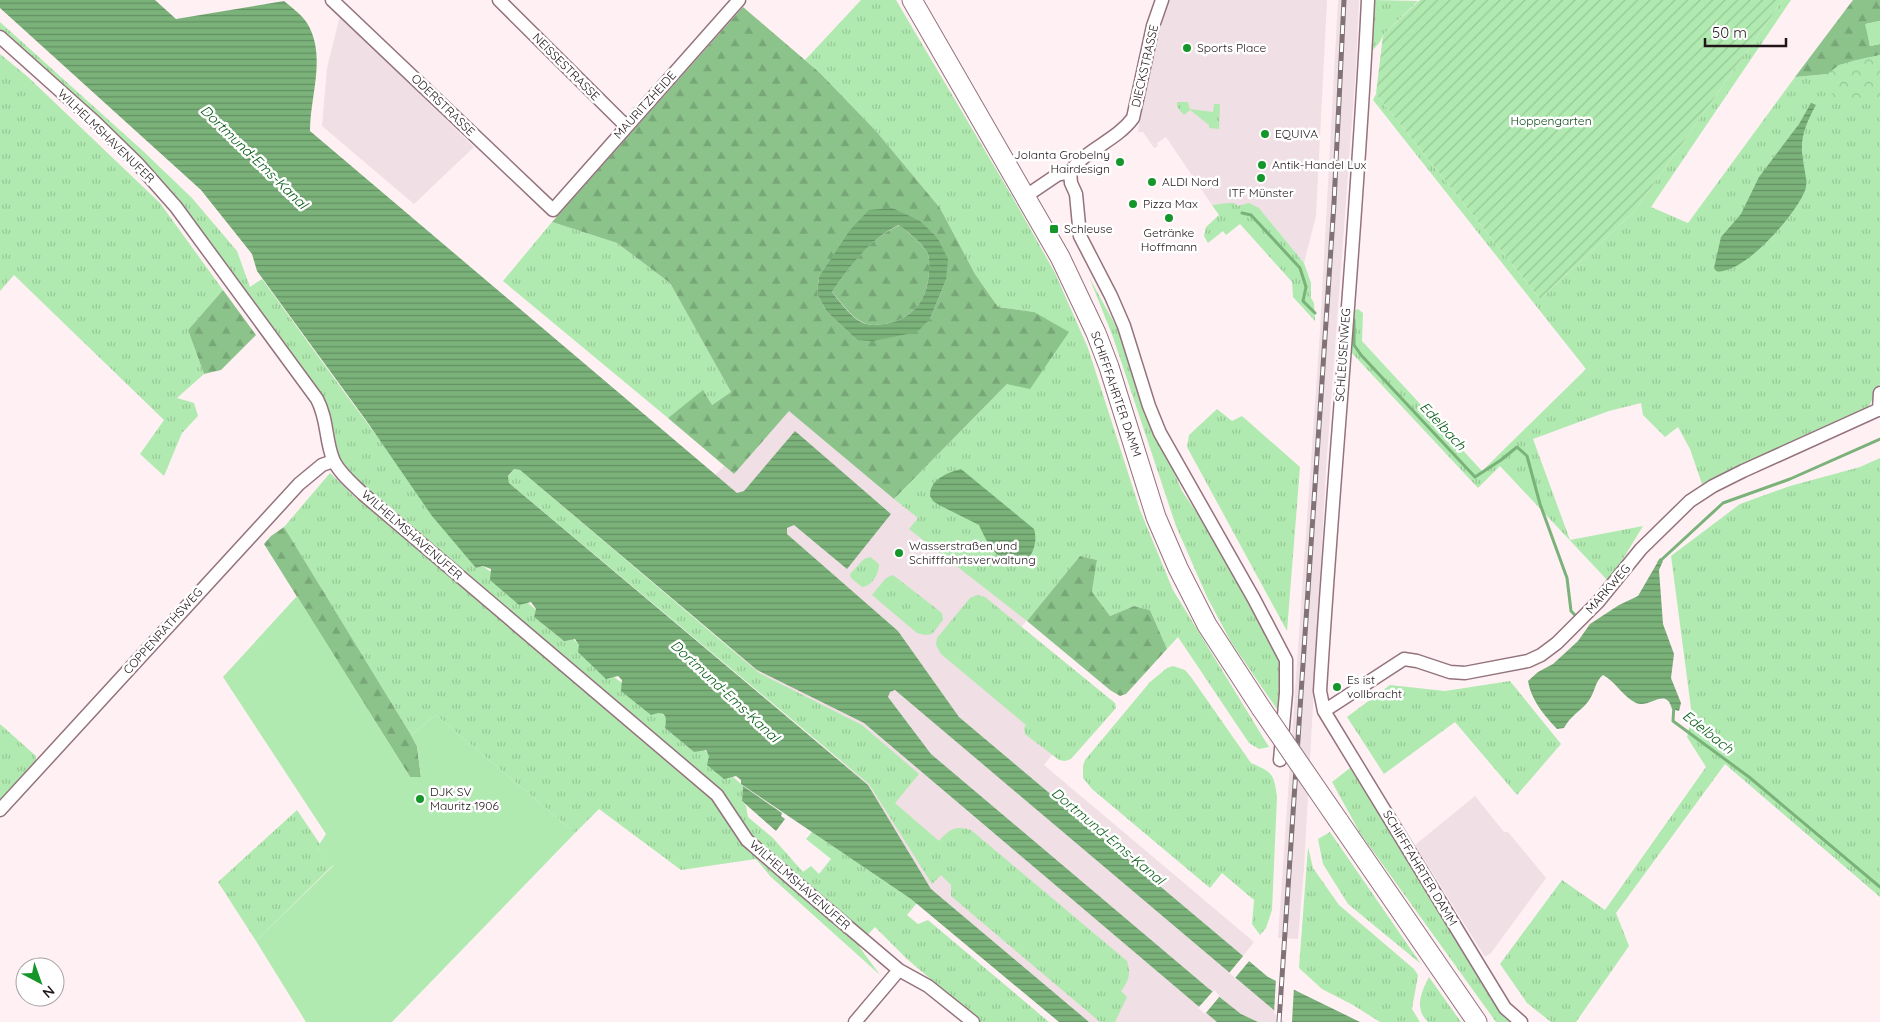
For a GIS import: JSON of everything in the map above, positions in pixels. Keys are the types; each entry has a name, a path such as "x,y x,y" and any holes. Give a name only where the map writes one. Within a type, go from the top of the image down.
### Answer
{"main road":[{"name":"SCHIFFFAHRTER DAMM","path":"912,0 1060,257 1096,333 1156,517 1178,568 1207,625 1261,708 1476,1022"}],"street":[{"name":"ODERSTRASSE","path":"332,0 554,210"},
{"name":"MAURITZHEIDE","path":"554,210 626,126 739,0"},
{"name":"DIECKSTRASSE","path":"1026,196 1058,176 1070,172 1077,161 1126,128 1133,118 1153,26 1162,0"},
{"name":"SCHLEUSENWEG","path":"1324,710 1320,691 1328,543 1364,90 1368,0"},
{"name":"NEISSESTRASSE","path":"507,3 626,126"},
{"name":"WILHELMSHAVENUFER","path":"0,37 109,135 137,163 176,208 317,399 326,420 333,461 364,494 717,794 747,840 899,970 928,986 973,1022"},
{"path":"1070,172 1078,204 1080,236 1124,326 1149,406 1160,433 1254,599 1286,660 1286,693 1280,760"},
{"path":"1880,393 1880,410"},
{"name":"MARKWEG","path":"1324,710 1404,659 1417,661 1450,672 1465,673 1528,661 1541,655 1557,643 1598,602 1641,549 1690,501 1742,471 1880,410"},
{"name":"COPPENRATHSWEG","path":"0,810 299,484 322,465 333,461"},
{"name":"SCHIFFFAHRTER DAMM","path":"1324,710 1500,1000 1511,1014 1521,1022"},
{"path":"856,1022 899,970"}],"shaded area":[{"path":"1169,0 1327,0 1316,216 1304,263 1259,208 1238,206 1233,203 1212,205 1166,137 1157,143 1158,146 1154,148 1143,132 1138,132 1146,78"},
{"path":"1338,0 1359,0 1356,67 1326,469 1304,868 1298,939 1278,938 1320,331"},
{"path":"340,16 474,147 414,204 322,126 327,68"},
{"path":"789,410 894,499 1080,556 978,679 1058,747 1044,765 1254,942 1243,956 959,717 898,631 787,534 787,527 794,525 847,568 891,514 795,432 744,491 737,493 715,475 724,466 734,474"},
{"path":"510,472 757,670 864,723 1217,1022 1089,1022 931,889 868,785"},
{"path":"895,690 1288,1022 1258,1022 1241,1014 931,754 888,697 890,692"},
{"path":"1475,796 1504,832 1508,832 1546,878 1491,953 1485,957 1415,845"}],"green space":[{"path":"861,0 896,0 1055,273 1088,348 1140,510 1173,590 1269,747 1259,749 1249,743 1178,637 1167,649 1150,610 1134,606 1110,616 1092,593 1097,560 1080,556 1027,621 909,529 918,518 894,499 1007,384 1034,312 998,307 975,274 940,208 876,131 805,60"},
{"path":"1373,0 1418,1 1383,35 1372,51"},
{"name":"Hoppengarten","path":"1420,0 1783,0 1634,212 1540,299 1376,94 1383,35"},
{"path":"1783,0 1791,0 1651,207 1688,223 1795,77 1828,74 1839,65 1880,55 1880,384 1866,412 1702,484 1690,449 1678,427 1665,437 1643,415 1641,403 1609,411 1533,439 1570,540 1643,526 1609,582 1500,466 1478,488 1349,350 1353,311 1358,309 1363,313 1362,341 1482,471 1586,369 1373,100 1376,94 1540,299 1634,212"},
{"path":"1853,0 1880,0 1880,21 1866,24 1870,46 1880,44 1880,55 1839,65 1828,74 1795,77"},
{"path":"743,7 820,73 876,131 940,208 975,274 998,307 1034,312 1069,332 1030,389 1007,384 894,499 789,411 734,474 668,418 703,390 712,405 731,392 670,283 617,243 552,222","holes":["893,208 920,222 937,237 946,280 930,319 857,340 827,312 817,294 819,277"]},
{"path":"1880,21 1880,44 1870,46 1865,24"},
{"path":"0,22 143,151 192,198 237,251 250,287 262,279 476,568 483,566 492,573 491,580 519,605 527,602 536,610 534,617 564,641 572,638 613,676 667,718 665,728 694,752 703,749 741,784 743,786 742,801 746,806 748,817 773,838 803,872 811,866 819,874 831,859 806,839 812,832 917,903 907,915 918,924 928,920 1049,1022 981,1022 907,959 875,927 858,945 880,975 771,877 756,859 681,870 599,809 575,833 436,715 411,735 284,527 330,473 358,500 368,492 339,458 331,418 322,396 182,206 98,118 0,31"},
{"path":"0,54 28,77 160,203 223,290 188,330 204,374 177,398 194,403 198,416 182,433 164,476 140,454 164,420 14,275 0,291"},
{"path":"1880,55 1880,97 1848,100 1847,96 1834,97 1823,80 1828,74 1848,62"},
{"path":"1177,102 1188,102 1190,109 1213,112 1214,104 1220,104 1219,129 1209,128 1209,125 1190,110 1184,115 1177,107"},
{"path":"1234,203 1238,206 1249,203 1259,208 1304,263 1311,283 1311,298 1314,303 1315,321 1293,297 1292,282 1240,224 1226,235 1223,231 1208,243 1204,236 1206,227 1219,215 1212,205"},
{"path":"552,222 617,243 670,283 731,392 712,405 703,391 668,418 503,281"},
{"path":"900,225 928,254 929,271 926,291 917,306 903,318 884,324 873,325 865,323 850,313 832,292 853,263 870,245"},
{"path":"1089,277 1118,330 1143,399 1182,491 1207,528 1281,663 1285,721 1231,642 1207,597 1176,526 1113,337"},
{"path":"223,290 256,335 221,370 204,374 188,330"},
{"path":"1217,409 1232,421 1242,416 1300,467 1287,631 1187,447 1189,435"},
{"path":"1880,458 1880,897 1725,764 1616,913 1629,946 1576,1022 1551,1022 1527,1003 1500,964 1562,880 1605,910 1706,767 1687,737 1692,716 1671,556 1740,504 1790,486 1860,467"},
{"path":"514,469 520,470 759,673 862,725 919,774 895,803 939,841 953,829 971,830 1127,961 1128,977 1121,991 1127,997 1115,1022 1100,1022 951,896 951,885 941,875 932,884 869,784 509,483 508,477"},
{"path":"284,527 411,735 417,746 421,777 410,777 264,544 271,536"},
{"path":"1080,556 1097,560 1092,592 1110,616 1134,606 1150,610 1167,649 1126,694 1120,696 1110,690 1027,621"},
{"path":"870,557 879,564 878,572 872,582 862,587 851,578 850,574 864,559"},
{"path":"893,575 942,613 943,620 932,634 917,633 872,595 886,578"},
{"path":"977,595 985,597 1115,703 1116,708 1071,759 1059,760 1025,734 1024,728 1026,725 941,654 936,645 937,638 970,598"},
{"name":"DJK SV Mauritz 1906","path":"297,596 410,777 421,777 417,746 411,735 436,715 575,833 392,1022 306,1022 256,941 333,866 317,848 326,834 223,677"},
{"path":"1173,666 1185,670 1251,763 1268,771 1275,783 1277,797 1272,910 1266,928 1260,935 1252,924 1254,900 1222,873 1210,888 1092,789 1083,778 1085,760 1150,682 1167,668"},
{"path":"1510,681 1561,744 1517,795 1455,722 1384,774 1347,717 1390,685 1445,691"},
{"path":"0,724 36,756 36,762 0,801"},
{"path":"1350,768 1502,1010 1514,1022 1496,1022 1360,833 1332,782"},
{"path":"297,810 320,844 317,848 333,865 256,941 218,882"},
{"path":"1330,832 1421,964 1348,904 1323,864 1318,839"},
{"path":"1308,847 1313,868 1339,905 1414,969 1418,975 1412,1009 1420,1022 1380,1022 1322,989 1299,968"},
{"path":"1429,977 1461,1022 1428,1022 1424,1017 1421,1012 1420,1000"}],"water":[{"name":"Dortmund-Ems-Kanal","path":"0,0 155,0 176,19 284,1 307,23 316,49 316,76 310,131 737,493 744,491 795,431 891,514 847,569 794,525 787,528 787,534 898,631 959,717 1268,977 1360,1022 1288,1022 895,690 890,692 888,697 931,754 1208,988 1241,1014 1258,1022 1217,1022 864,723 757,670 520,470 514,469 508,476 509,483 868,785 931,889 1089,1022 1059,1022 911,899 741,784 741,780 736,776 724,779 707,765 709,756 706,750 694,752 665,728 666,718 663,714 651,715 621,691 622,680 618,676 606,679 578,652 579,645 575,639 564,641 534,617 536,609 531,602 519,605 490,580 491,569 483,566 476,568 432,516 368,423 257,271 252,254 201,190 0,8"},
{"path":"1811,103 1816,105 1806,125 1803,138 1802,152 1806,187 1802,197 1782,225 1755,253 1740,264 1727,270 1716,271 1714,268 1721,237 1741,214 1759,177 1799,124"},
{"path":"893,208 920,221 937,237 948,259 946,280 930,319 917,332 873,341 857,340 827,312 817,294 819,277 850,230 869,210","holes":["899,225 918,241 928,254 929,271 926,291 917,306 903,318 884,324 872,325 864,323 849,313 832,292 853,263 880,237"]},
{"path":"961,469 1034,529 1035,543 1030,556 1025,561 1020,564 1014,564 1002,559 987,541 979,525 933,501 930,496 936,481 945,475"},
{"path":"1660,558 1663,561 1659,570 1663,624 1674,654 1671,678 1681,703 1679,711 1672,709 1666,699 1641,704 1636,703 1603,675 1598,680 1591,697 1585,705 1570,719 1564,728 1557,729 1535,701 1528,681 1538,672 1553,664 1565,653 1578,641 1590,624 1619,605 1638,596"},
{"path":"743,786 782,813 781,816 785,819 776,831 742,801"}],"pier":[{"path":"1244,955 1250,960 1235,978 1229,973"},
{"path":"1276,978 1294,987 1292,1022 1284,1022 1274,1013"},
{"path":"1214,990 1220,996 1205,1014 1198,1008"}],"waterway":[{"name":"Edelbach","path":"1242,213 1251,215 1300,268 1306,287 1303,301 1315,313"},
{"name":"Edelbach","path":"1354,320 1354,345 1361,355 1475,477 1517,447 1527,456 1540,504 1567,578 1571,611 1577,617"},
{"path":"1659,562 1723,503 1790,479 1880,439"},
{"name":"Edelbach","path":"1674,705 1673,721 1749,777 1880,887"}],"railway":[{"path":"1279,1022 1334,203 1344,0"}],"place":[{"name":"Sports Place","path":"1187,48"},
{"name":"EQUIVA","path":"1265,134"},
{"name":"Jolanta Grobelny Hairdesign","path":"1120,162"},
{"name":"Antik-Handel Lux","path":"1262,165"},
{"name":"ITF Münster","path":"1261,178"},
{"name":"ALDI Nord","path":"1152,182"},
{"name":"Pizza Max","path":"1133,204"},
{"name":"Getränke Hoffmann","path":"1169,218"},
{"name":"Schleuse","path":"1054,229"},
{"name":"Wasserstraßen und Schifffahrtsverwaltung","path":"899,553"},
{"name":"Es ist vollbracht","path":"1337,687"},
{"name":"DJK SV Mauritz 1906","path":"420,799"}]}
